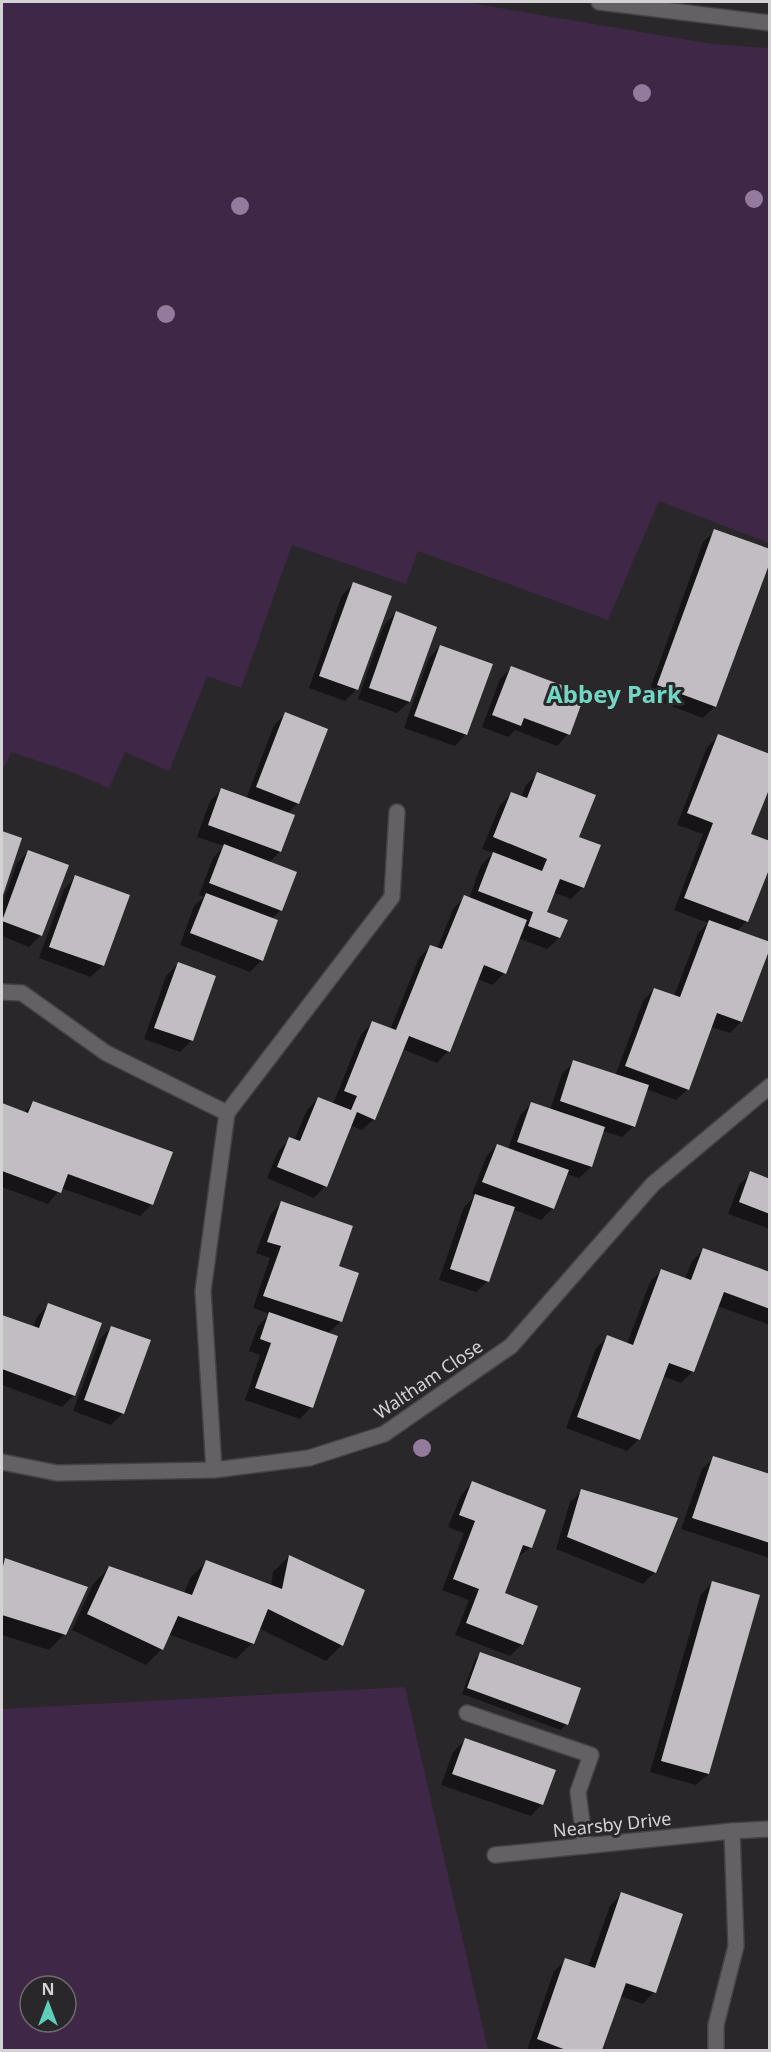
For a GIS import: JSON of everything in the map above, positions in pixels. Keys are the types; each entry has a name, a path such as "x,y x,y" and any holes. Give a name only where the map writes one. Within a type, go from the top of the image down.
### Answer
{"street":[{"path":"599,2 770,23"},
{"path":"214,1470 203,1291 227,1113 392,897 397,812"},
{"path":"2,992 22,993 106,1053 227,1113"},
{"name":"Waltham Close","path":"2,1462 57,1473 214,1470 309,1458 384,1434 511,1346 652,1184 770,1086"},
{"path":"467,1713 591,1755 578,1792 585,1846"},
{"name":"Nearsby Drive","path":"495,1856 770,1829"},
{"path":"716,2050 716,2025 736,1946 732,1831"}],"shaded area":[{"path":"2,2 464,2 713,44 769,48 769,543 659,501 608,620 418,551 406,584 292,545 241,688 207,676 169,771 125,752 109,788 74,773 11,752 2,772"},
{"path":"405,1687 488,2050 2,2050 2,1709"}],"building":[{"path":"714,529 770,549 770,562 716,707 657,685"},
{"path":"353,582 392,596 358,690 319,676"},
{"path":"396,611 437,627 410,702 369,688"},
{"path":"440,645 493,664 467,735 414,716"},
{"path":"511,666 585,694 570,735 524,718 521,726 492,715"},
{"path":"285,712 328,729 299,804 256,787"},
{"path":"718,734 770,754 770,787 751,834 770,841 770,867 748,922 684,898 713,823 687,813"},
{"path":"537,772 596,795 579,837 601,845 584,888 560,879 547,912 568,920 560,938 528,926 533,912 478,891 493,852 542,871 547,859 493,837 511,792 527,798"},
{"path":"221,788 295,815 281,852 208,825"},
{"path":"2,831 22,838 2,898"},
{"path":"224,844 297,872 282,911 209,883"},
{"path":"28,850 69,865 42,936 2,921"},
{"path":"75,875 130,895 104,966 49,947"},
{"path":"206,893 278,920 263,961 190,933"},
{"path":"464,895 527,920 506,974 484,965 450,1052 409,1036 375,1120 357,1112 327,1187 277,1167 289,1137 300,1141 318,1097 351,1110 357,1096 344,1091 372,1021 396,1030 430,945 442,949"},
{"path":"709,920 770,942 770,948 742,1022 717,1013 689,1090 625,1066 654,988 680,997"},
{"path":"178,962 216,976 193,1041 154,1028"},
{"path":"573,1060 649,1085 635,1127 560,1101"},
{"path":"33,1101 173,1152 153,1205 68,1174 61,1193 2,1171 2,1103 28,1113"},
{"path":"531,1102 605,1127 592,1167 517,1142"},
{"path":"497,1144 569,1170 554,1209 482,1182"},
{"path":"750,1171 770,1179 770,1214 739,1202"},
{"path":"475,1194 515,1207 489,1282 450,1269"},
{"path":"281,1201 353,1226 339,1266 359,1273 342,1322 263,1296 281,1246 267,1242"},
{"path":"703,1248 770,1272 770,1309 724,1292 694,1372 669,1363 640,1440 577,1417 607,1335 633,1345 661,1269 691,1280"},
{"path":"48,1303 102,1323 75,1396 2,1369 2,1315 39,1328"},
{"path":"269,1312 338,1336 313,1408 255,1388 271,1343 260,1339"},
{"path":"111,1326 151,1340 124,1414 84,1400"},
{"path":"713,1456 770,1474 770,1543 692,1518"},
{"path":"472,1481 546,1510 532,1548 523,1545 505,1593 538,1606 523,1645 466,1623 479,1589 453,1579 475,1521 459,1515"},
{"path":"581,1489 678,1518 656,1573 567,1537"},
{"path":"289,1555 365,1590 343,1646 268,1609 254,1644 178,1616 163,1650 87,1614 109,1566 192,1595 206,1560 282,1589"},
{"path":"5,1558 88,1587 66,1635 2,1615 2,1570"},
{"path":"712,1581 760,1595 709,1774 661,1761"},
{"path":"480,1652 581,1688 568,1725 467,1688"},
{"path":"465,1738 556,1770 543,1805 452,1774"},
{"path":"621,1892 683,1914 656,1993 626,1983 602,2050 566,2050 537,2039 565,1958 595,1968"}],"district":[{"name":"Abbey Park","path":"614,693"}]}
